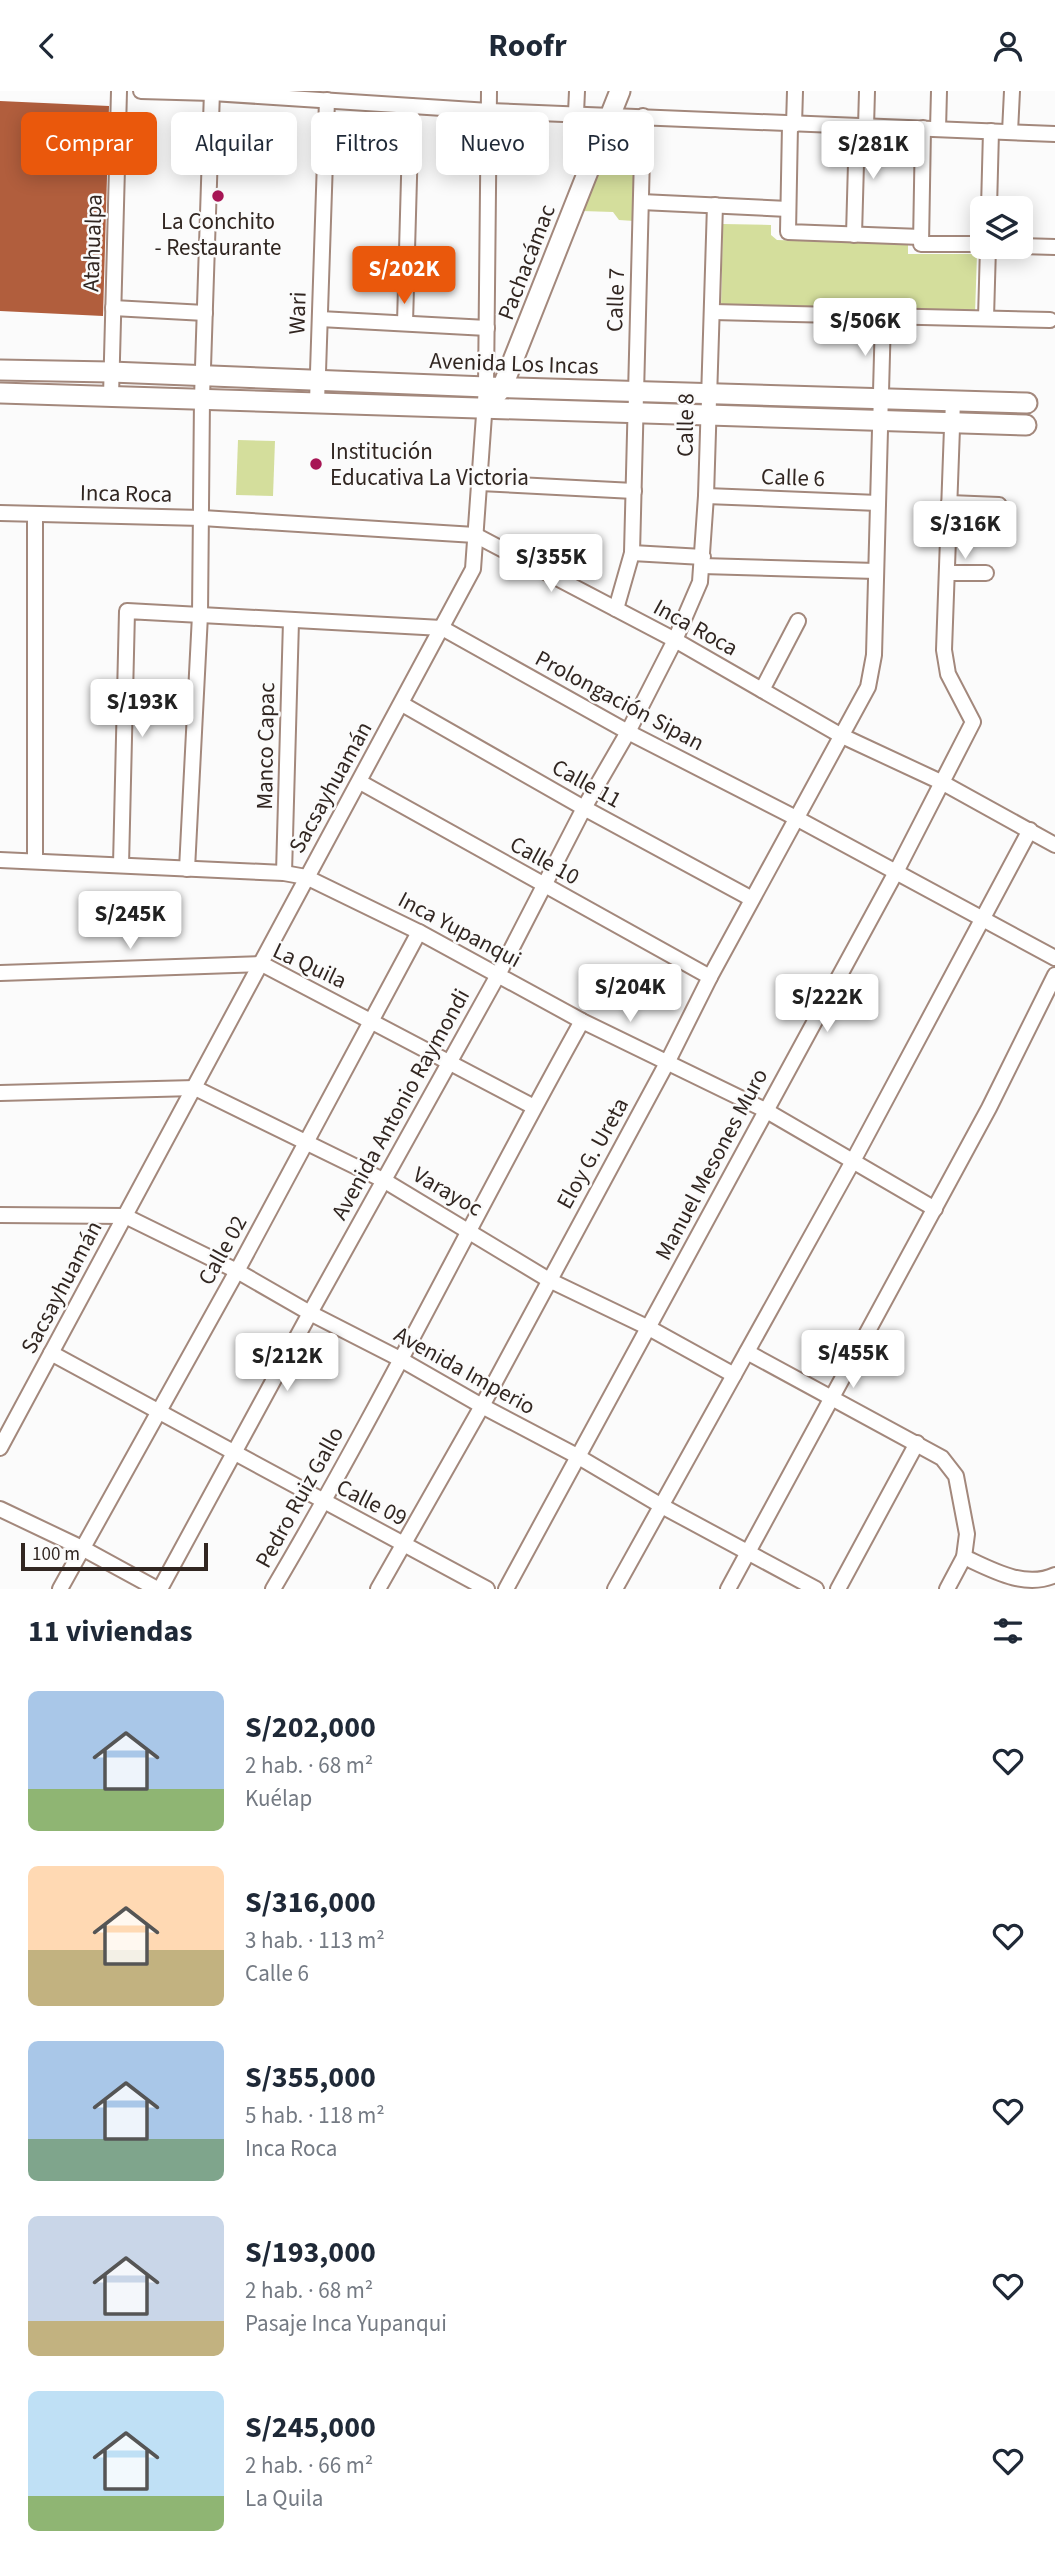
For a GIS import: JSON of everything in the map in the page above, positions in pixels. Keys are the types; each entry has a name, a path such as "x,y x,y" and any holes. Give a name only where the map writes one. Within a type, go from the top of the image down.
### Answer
{"street":[{"name":"Atahualpa","path":"111,396 119,91"},
{"path":"141,91 310,95 327,100 404,100 489,111 563,113"},
{"name":"Sacsayhuamán","path":"0,1448 473,569 491,394 486,327 489,91"},
{"path":"576,112 577,91"},
{"name":"Pachacámac","path":"610,112 620,91"},
{"path":"795,91 788,232 921,237"},
{"path":"854,235 861,127 867,91"},
{"path":"938,129 939,91"},
{"path":"1010,132 1012,91"},
{"path":"187,869 200,615 202,398 212,92"},
{"name":"Wari","path":"317,402 327,100"},
{"path":"404,100 405,323"},
{"path":"654,118 1055,134"},
{"path":"923,128 920,244 970,244"},
{"path":"989,196 990,131"},
{"name":"Pachacámac","path":"491,394 583,175"},
{"name":"Calle 7","path":"616,609 632,553 642,175"},
{"path":"641,202 788,209"},
{"name":"Calle 8","path":"675,639 700,582 703,562 715,205"},
{"path":"1033,246 1055,247"},
{"path":"986,318 988,259"},
{"path":"113,308 205,313"},
{"path":"713,312 1050,320"},
{"name":"Eloy G. Ureta","path":"378,1589 482,1406 668,1061 709,977 868,687 874,656 883,317"},
{"path":"320,319 486,327"},
{"name":"Avenida Los Incas","path":"0,370 318,380 491,394 636,414 1026,425"},
{"name":"Avenida Los Incas","path":"0,393 317,402 491,394 635,392 1027,403"},
{"path":"953,400 947,573 986,573"},
{"path":"1026,425 1027,403"},
{"path":"480,483 634,491"},
{"name":"Calle 6","path":"706,496 878,503"},
{"path":"950,503 999,505"},
{"name":"Inca Roca","path":"0,513 202,518 475,535 675,639 840,735 943,783 1055,845"},
{"path":"35,514 35,861"},
{"path":"632,553 703,562 876,571"},
{"name":"Manuel Mesones Muro","path":"506,1589 896,872 972,722 948,674 944,650 947,573"},
{"name":"Prolongación Sipan","path":"121,866 127,611 442,628 628,731 1055,958"},
{"name":"Manco Capac","path":"284,873 291,621"},
{"path":"762,690 797,621"},
{"name":"Avenida Antonio Raymondi","path":"159,1589 498,975 584,807 628,731 675,639"},
{"name":"Calle 11","path":"402,704 752,899"},
{"name":"Calle 10","path":"359,782 709,977"},
{"path":"615,1589 853,1161 1030,830"},
{"name":"Inca Yupanqui","path":"0,860 284,873 306,877 419,932 582,1021 765,1110 935,1209"},
{"name":"Calle 02","path":"60,1589 237,1271 419,932"},
{"name":"La Quila","path":"0,974 261,964 534,1107"},
{"path":"727,1589 989,1108 1055,975"},
{"name":"Pedro Ruiz Gallo","path":"274,1589 324,1503 582,1021"},
{"name":"Varayoc","path":"0,1093 195,1088 385,1181 469,1229 549,1280 649,1328 734,1375"},
{"name":"Avenida Imperio","path":"0,1215 125,1216 237,1271 816,1589"},
{"path":"747,1352 942,1458 956,1476 967,1534 964,1557 947,1589"},
{"name":"Calle 09","path":"51,1353 487,1589"},
{"path":"838,1589 917,1443"},
{"path":"2,1514 82,1548 159,1589"},
{"path":"964,1557 1015,1579 1043,1582 1055,1575"}],"green space":[{"path":"595,175 635,175 634,221 619,220 613,212 582,211"},
{"path":"723,224 771,225 771,235 777,240 908,244 908,254 970,254 970,259 977,259 975,314 721,307"},
{"path":"238,440 275,441 273,496 236,495"}],"building":[{"path":"0,101 109,106 109,112 21,112 21,175 107,175 103,316 0,311"}],"place":[{"name":"La Conchito - Restaurante","path":"218,196"},
{"name":"Institución Educativa La Victoria","path":"316,464"}]}
